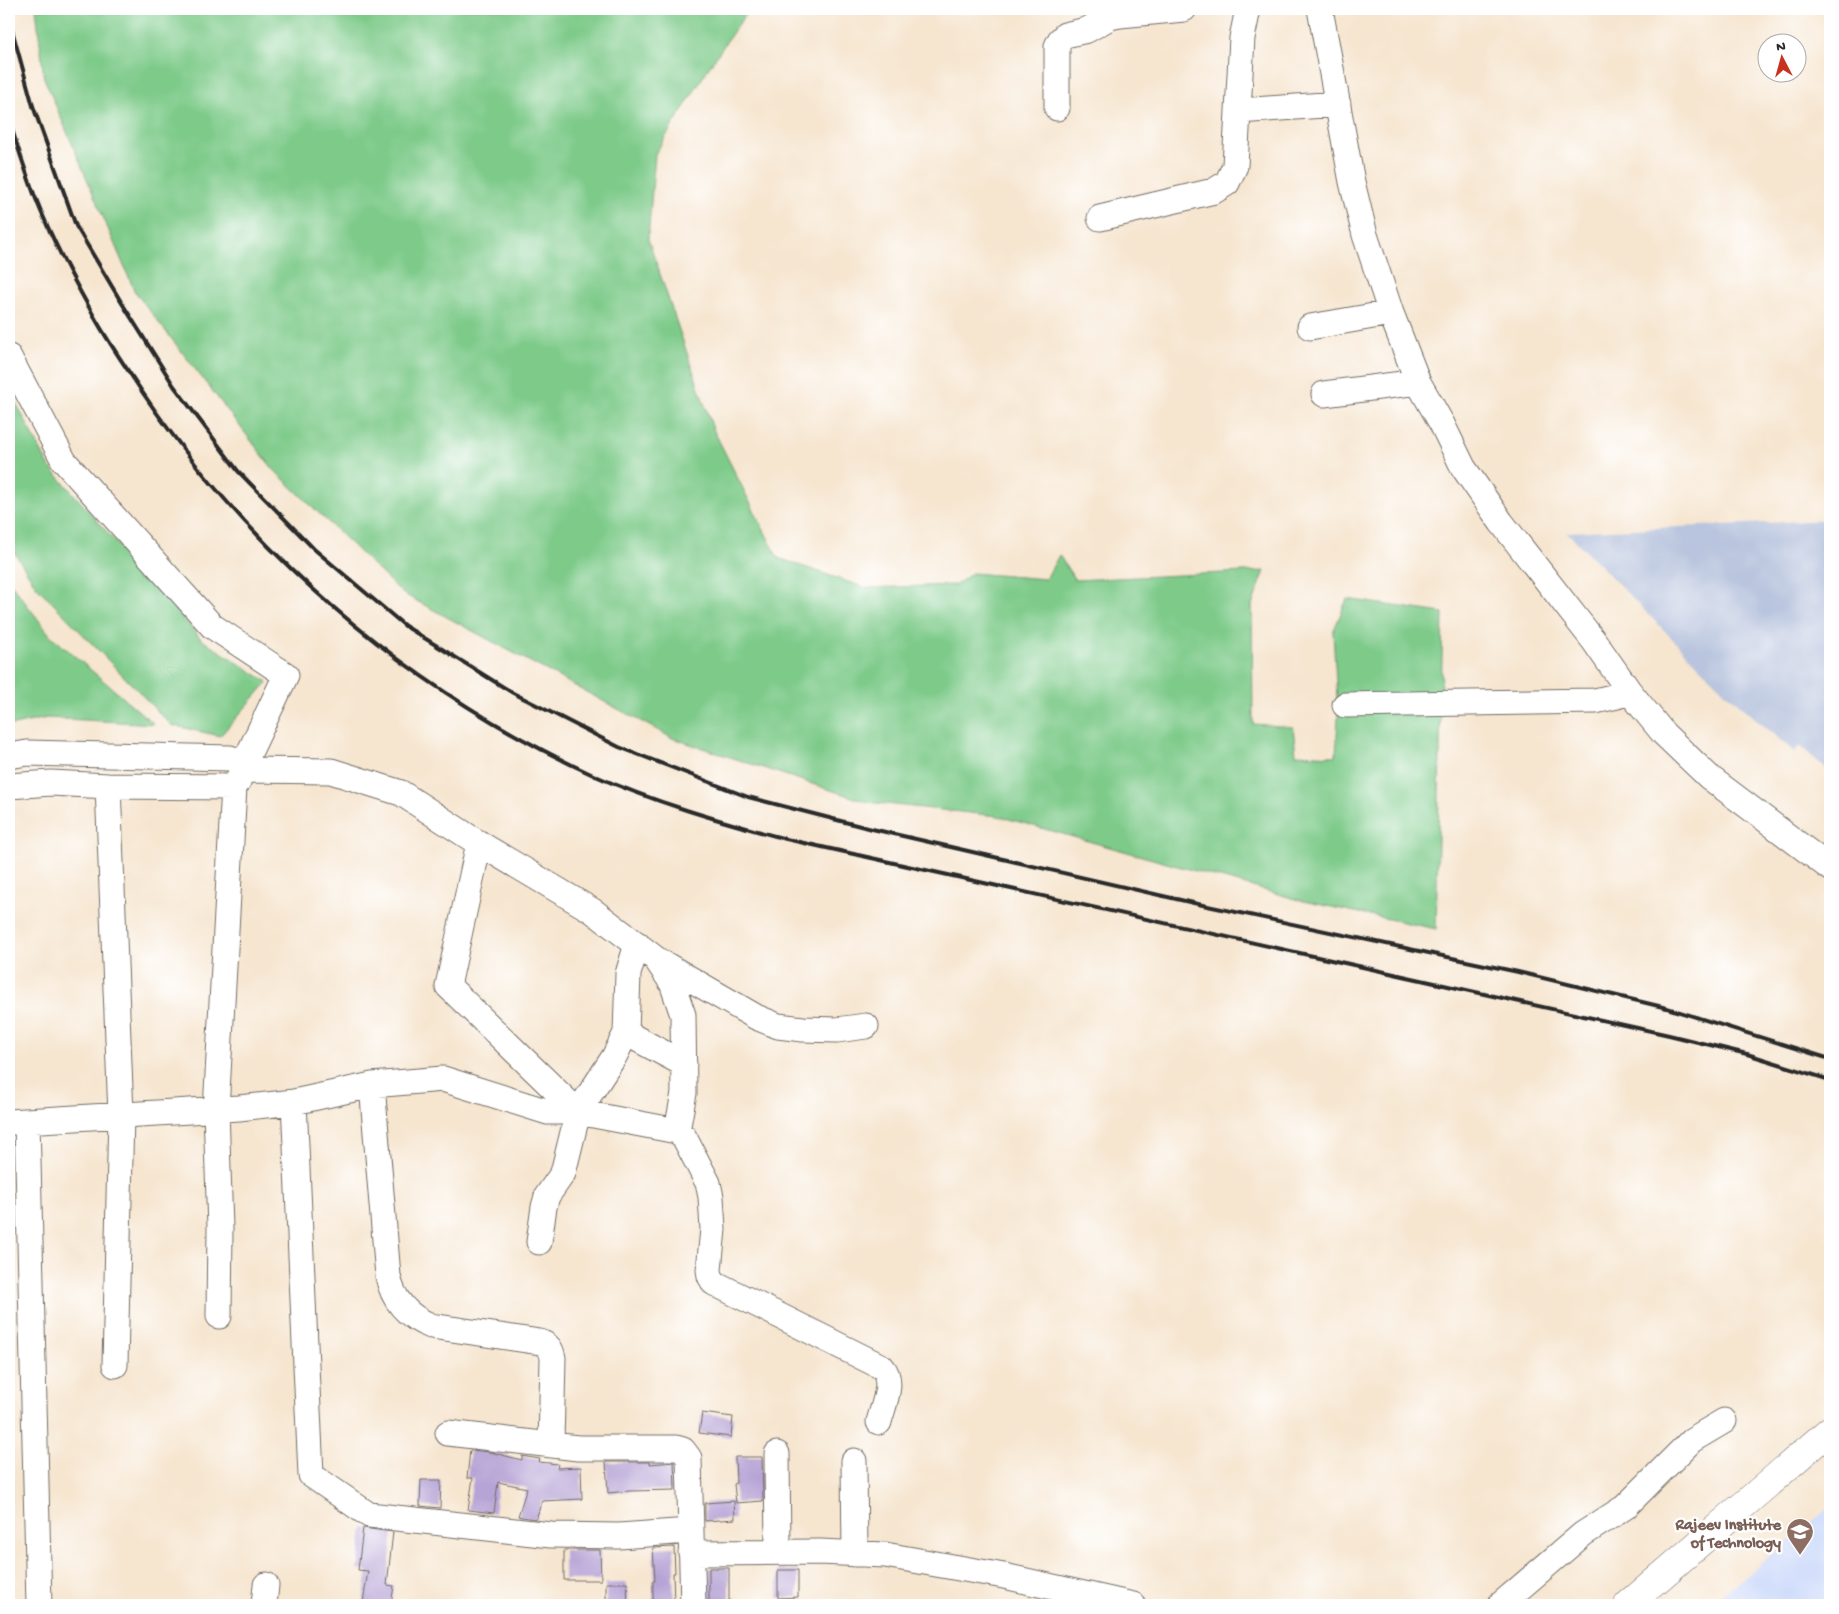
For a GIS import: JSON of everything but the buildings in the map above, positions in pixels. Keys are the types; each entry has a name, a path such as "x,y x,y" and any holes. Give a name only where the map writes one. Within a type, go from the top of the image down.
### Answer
{"highway":[{"path":"1628,1605 1830,1430"}],"street":[{"path":"1057,108 1057,46 1065,36 1087,30 1110,17 1184,9"},
{"path":"1100,218 1214,191 1226,183 1235,166 1242,38 1248,9"},
{"path":"1320,9 1352,182 1365,235 1391,313 1418,382 1442,424 1463,467 1501,522 1594,642 1629,691 1664,734 1709,777 1830,868"},
{"path":"1239,111 1338,104"},
{"path":"1310,328 1391,313"},
{"path":"9,357 64,461 212,626 286,675 237,778"},
{"path":"1324,394 1418,382"},
{"path":"1345,705 1595,701 1629,691"},
{"path":"9,756 27,753 230,758 237,761 216,1110 220,1228 219,1316"},
{"path":"9,786 51,783 108,786 331,771 401,793 479,843 593,911 656,959 756,1017 778,1026 803,1029 829,1030 866,1026"},
{"path":"108,786 121,1115 115,1364"},
{"path":"479,843 448,986 578,1112"},
{"path":"539,1242 544,1207 548,1196 563,1172 578,1112 614,1057 626,1033 628,974 636,944"},
{"path":"656,959 672,983 683,1016 684,1093 677,1131"},
{"path":"626,1033 684,1064"},
{"path":"39,1605 18,1121 216,1110 294,1102 372,1085 444,1079 548,1112 578,1112 677,1131 684,1137 708,1183 713,1229 709,1270 714,1282 882,1367 887,1372 889,1381 879,1422"},
{"path":"372,1085 388,1276 395,1298 404,1310 419,1321 431,1326 547,1344 552,1350 553,1358 551,1445"},
{"path":"294,1102 311,1474 369,1515 551,1535 619,1536 778,1552 885,1555 1004,1576 1133,1605"},
{"path":"1500,1605 1583,1534 1625,1507 1692,1440 1724,1421"},
{"path":"448,1433 599,1449 676,1448 684,1450 689,1458 693,1605"},
{"path":"777,1454 778,1552"},
{"path":"854,1461 855,1554"}],"shaded area":[{"path":"1830,520 1830,772 1800,746 1794,752 1725,692 1567,532"},
{"name":"Rajeev Institute of Technology","path":"1830,1507 1830,1605 1710,1605"}],"green space":[{"path":"36,9 749,9 711,64 655,154 648,239 713,429 778,558 866,588 956,585 972,573 1046,579 1059,555 1075,580 1265,571 1252,605 1253,724 1293,727 1296,754 1336,756 1338,716 1333,632 1347,599 1443,613 1436,929 1303,901 998,816 867,802 672,738 402,593 274,470 135,292 44,78"},
{"path":"9,389 49,466 202,640 268,682 220,736 171,725 36,586 9,544"},
{"path":"9,581 50,635 154,724 47,718 9,726"}],"railway":[{"path":"9,19 33,106 76,226 174,386 238,471 314,549 405,626 513,693 619,747 748,797 868,828 1198,904 1518,972 1667,1008 1830,1059"},
{"path":"9,120 46,223 67,267 95,318 131,375 175,438 224,498 276,554 333,607 393,655 456,699 522,739 614,784 712,818 786,839 1669,1035 1747,1054 1830,1080"}],"place":[{"name":"Rajeev Institute of Technology","path":"1800,1556"}]}
